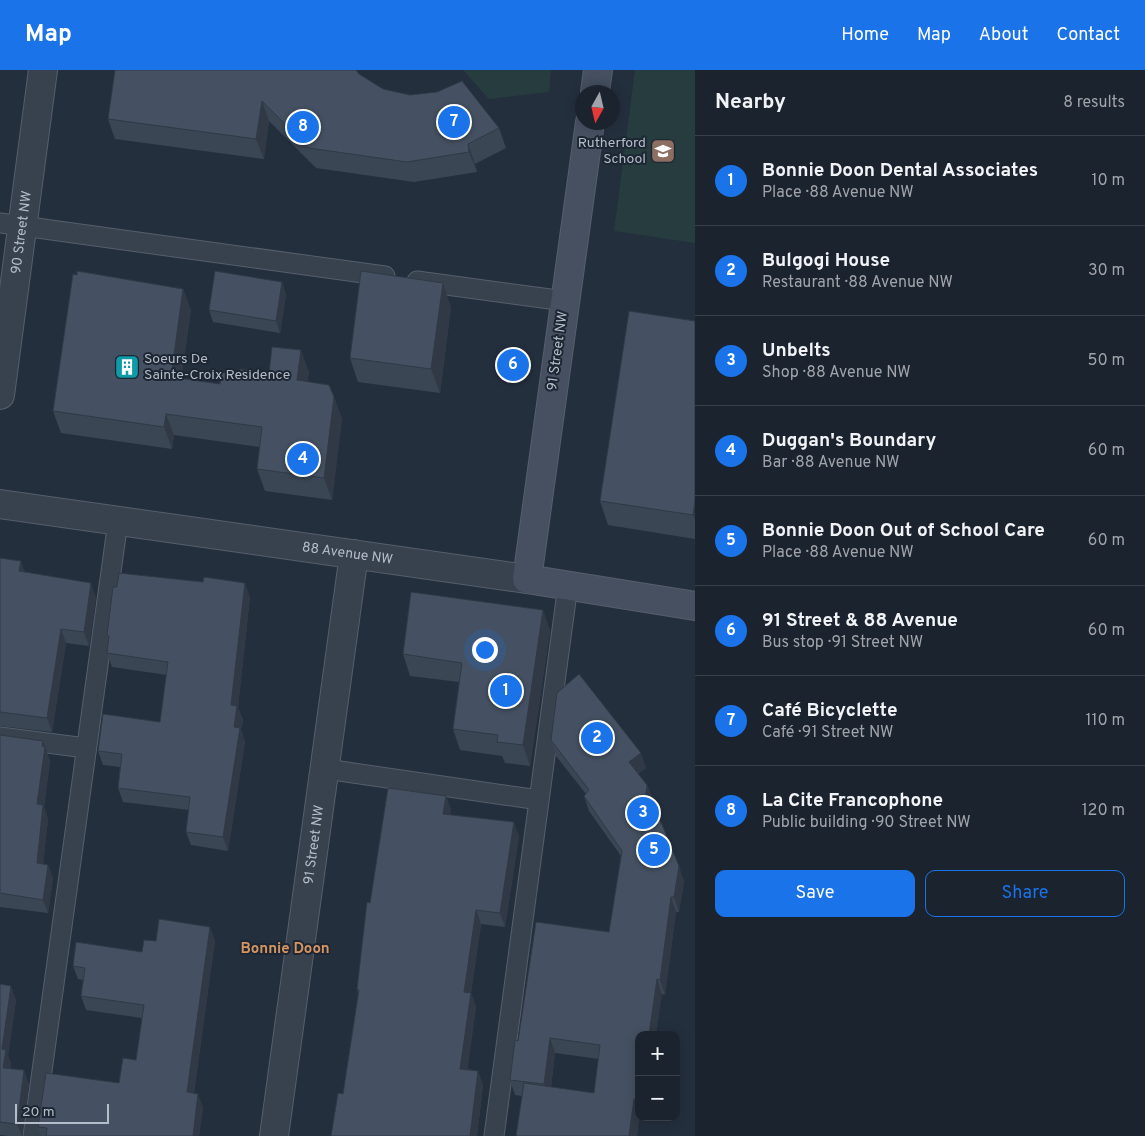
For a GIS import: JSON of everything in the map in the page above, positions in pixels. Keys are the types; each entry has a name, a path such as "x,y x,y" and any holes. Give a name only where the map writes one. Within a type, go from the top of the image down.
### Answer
{"street":[{"name":"90 Street NW","path":"0,395 11,225 43,70"},
{"path":"596,85 598,70"},
{"name":"91 Street NW","path":"527,579 589,130"},
{"name":"88 Avenue NW","path":"0,504 568,585 695,606"},
{"name":"91 Street NW","path":"274,1136 326,769 354,554"}],"lane":[{"path":"11,225 565,301"},
{"path":"33,1136 118,521"},
{"path":"494,1136 568,585"},
{"path":"0,737 86,748"},
{"path":"326,769 539,800"}],"green space":[{"path":"463,70 551,70 549,92 489,99"},
{"name":"Rutherford School","path":"635,70 695,70 695,243 614,231"}],"building":[{"path":"115,70 356,70 359,74 383,89 410,95 437,92 462,81 499,128 468,144 469,152 407,162 309,148 262,101 256,139 108,119"},
{"path":"77,271 183,289 171,377 220,384 221,372 240,375 240,369 269,373 272,347 301,350 297,380 329,385 334,397 324,478 257,469 262,427 166,414 164,427 53,411 73,274 77,275"},
{"path":"215,271 282,282 276,321 209,310"},
{"path":"361,271 443,283 431,369 350,358"},
{"path":"629,311 695,321 695,500 693,515 600,501"},
{"path":"0,558 21,561 19,571 91,583 84,632 61,629 47,718 0,712"},
{"path":"119,573 203,582 204,577 245,583 231,705 237,706 234,727 240,728 223,837 186,832 190,797 118,788 122,754 98,751 103,714 160,722 168,662 107,653 109,636 107,635 113,587 117,587"},
{"path":"411,592 543,610 523,745 497,742 498,735 453,729 462,663 403,654"},
{"path":"579,674 641,753 629,762 647,785 645,801 661,822 679,866 674,897 671,897 660,980 657,979 650,1031 635,1031 635,1099 629,1136 516,1136 524,1083 594,1093 600,1045 550,1038 544,1084 510,1080 515,1040 518,1041 536,922 609,932 622,851 584,796 589,790 551,740 557,693"},
{"path":"0,735 43,741 42,746 45,747 37,804 43,805 37,863 48,865 43,900 0,893"},
{"path":"388,788 446,796 443,814 514,822 500,913 476,910 464,992 471,993 460,1069 478,1071 470,1136 331,1136 338,1093 343,1094 359,990 357,989 367,902 370,903"},
{"path":"159,919 210,927 187,1092 198,1094 193,1136 46,1136 47,1128 38,1127 46,1073 119,1083 123,1058 136,1060 144,1005 81,996 85,968 73,966 76,942 142,952 144,940 156,941"},
{"path":"0,984 11,986 2,1049 6,1050 3,1068 24,1070 17,1124 0,1122"}],"place":[{"name":"Café Bicyclette","path":"454,122"},
{"name":"La Cite Francophone","path":"303,127"},
{"name":"Rutherford School","path":"663,151"},
{"name":"91 Street & 88 Avenue","path":"513,365"},
{"name":"Soeurs De Sainte-Croix Residence","path":"127,367"},
{"name":"Duggan's Boundary","path":"303,459"},
{"name":"Bonnie Doon Dental Associates","path":"506,691"},
{"name":"Bulgogi House","path":"597,738"},
{"name":"Unbelts","path":"643,813"},
{"name":"Bonnie Doon Out of School Care","path":"654,850"}],"district":[{"name":"Bonnie Doon","path":"285,949"}]}
